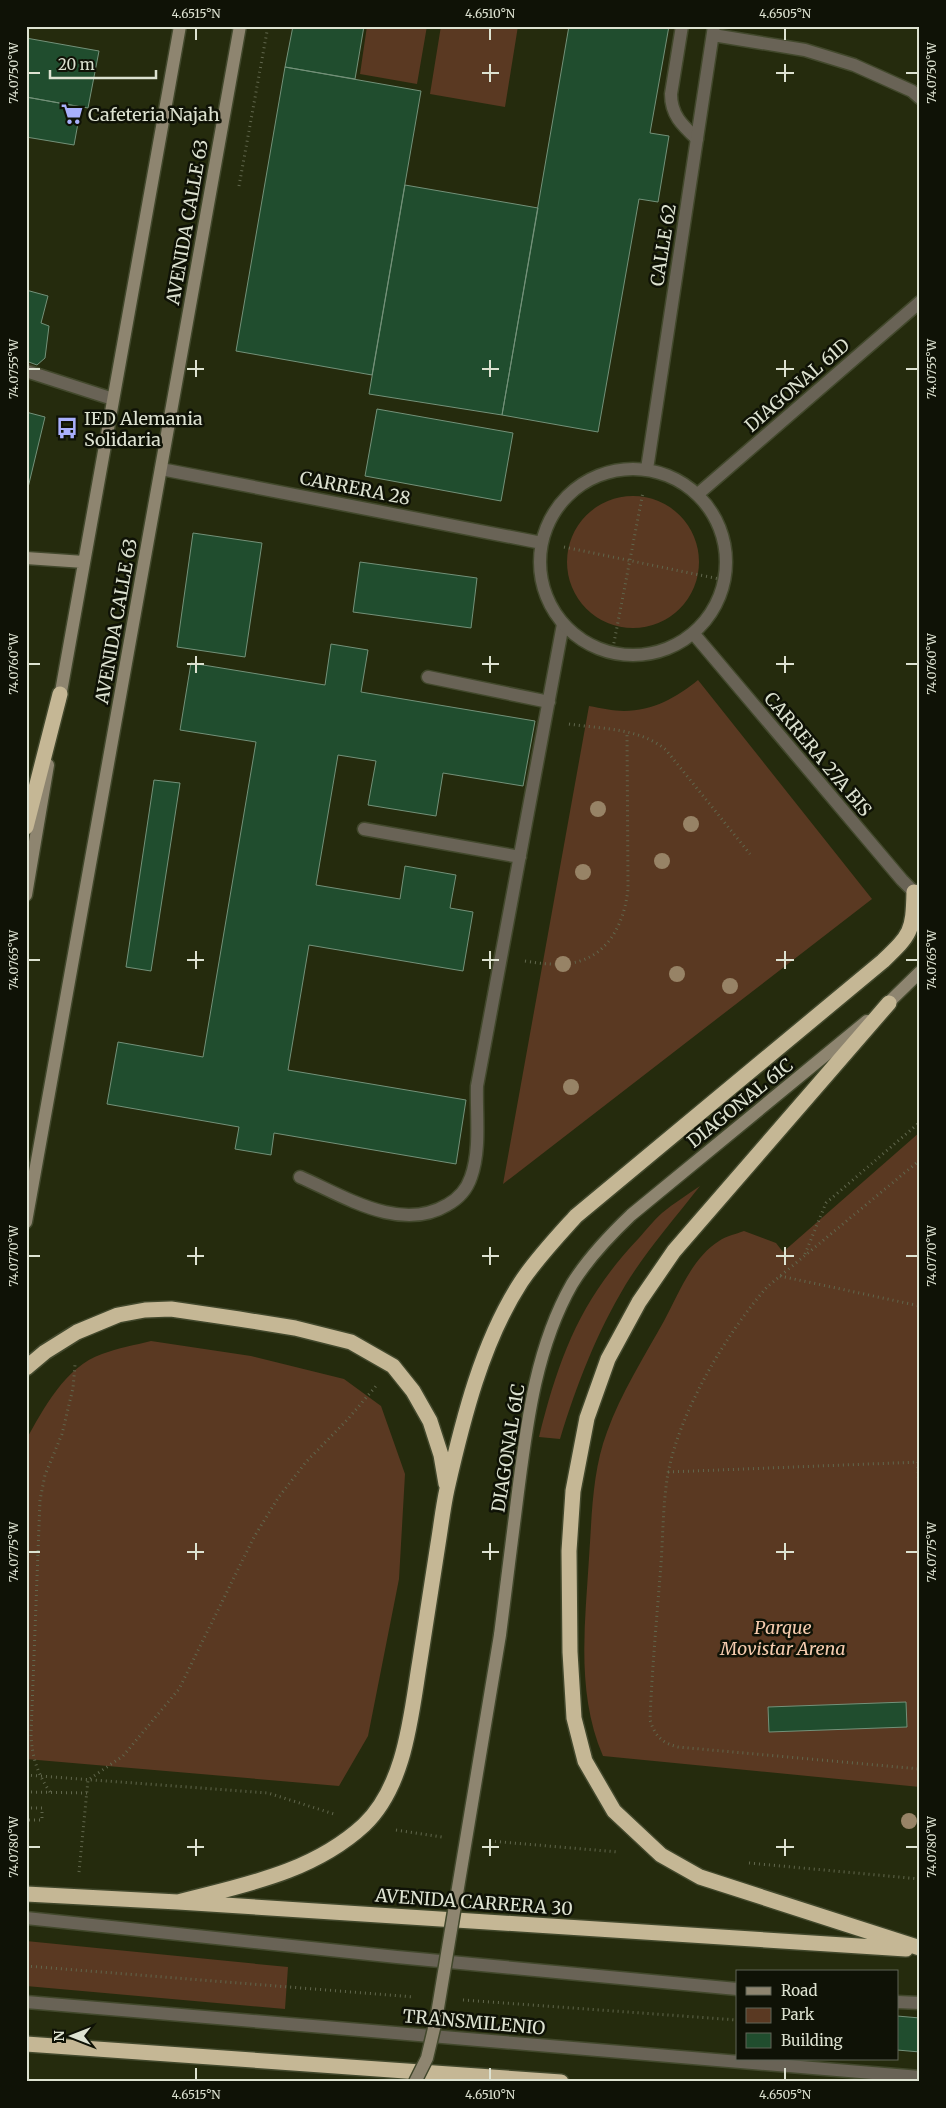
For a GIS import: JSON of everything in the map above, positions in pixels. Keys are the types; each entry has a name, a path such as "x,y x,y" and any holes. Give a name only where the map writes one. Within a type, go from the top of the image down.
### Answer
{"highway":[{"path":"26,827 60,694"},
{"path":"178,1902 274,1877 320,1857 364,1824 388,1793 407,1740 447,1490 475,1383 486,1352 520,1283 542,1252 576,1216 883,961 910,932 917,893"},
{"path":"889,1003 674,1251 639,1302 608,1359 587,1418 573,1491 569,1551 570,1652 574,1718 585,1761 614,1811 661,1855 700,1878 920,1949"},
{"path":"26,1368 45,1352 77,1332 118,1315 145,1310 171,1309 295,1328 351,1342 392,1366 413,1391 430,1421 441,1455 447,1490"},
{"name":"AVENIDA CARRERA 30","path":"26,1894 920,1949"},
{"path":"26,2044 560,2082"}],"main road":[{"path":"26,895 60,694 180,26"},
{"name":"AVENIDA CALLE 63","path":"26,1222 240,26"},
{"path":"26,558 84,562"},
{"name":"DIAGONAL 61C","path":"415,2082 427,2058 436,2020 500,1635 524,1443 534,1388 550,1333 572,1284 601,1244 631,1215 889,1003 920,972"}],"street":[{"path":"682,26 671,94 671,105 675,116 697,139"},
{"path":"713,30 805,50 854,65 912,91 920,98"},
{"name":"CALLE 62","path":"647,469 713,30"},
{"name":"DIAGONAL 61D","path":"698,494 918,307"},
{"path":"26,371 113,399"},
{"name":"CARRERA 28","path":"161,469 542,543"},
{"path":"619,469 647,469 674,478 698,494 712,512 722,534 726,557 724,580 718,600 707,618 693,633 668,648 640,655 612,653 585,643 564,624 548,600 540,572 542,543 551,516 569,494 592,478 619,469"},
{"path":"300,1177 376,1210 399,1215 429,1213 453,1202 463,1193 472,1177 477,1141 477,1086 564,624"},
{"name":"CARRERA 27A BIS","path":"693,633 917,893"},
{"path":"428,677 549,702"},
{"path":"364,829 520,857"},
{"path":"26,1918 397,1957 736,1989"},
{"name":"TRANSMILENIO","path":"26,2002 920,2077"},
{"path":"898,2002 920,2003"}],"path":[{"path":"612,653 647,469"},
{"path":"542,543 724,580"},
{"path":"546,721 627,732 642,735 656,741 666,750 750,854"},
{"path":"502,957 547,964 577,962 592,955 608,942 620,925 626,908 629,879 627,732"},
{"path":"805,1255 826,1203 920,1122"},
{"path":"920,1160 779,1276 750,1306 711,1368 686,1419 668,1472 650,1720 659,1738 667,1744 678,1747 920,1769"},
{"path":"779,1276 920,1306"},
{"path":"50,1792 40,1776 32,1757 31,1734 38,1527 45,1475 62,1434 73,1388 77,1332"},
{"path":"76,1898 88,1780 122,1756 178,1689 240,1563 278,1498 306,1462 348,1418 392,1366"},
{"path":"668,1472 919,1462 920,1548"},
{"path":"26,1792 87,1793"},
{"path":"26,1808 42,1808 42,1820 26,1820"},
{"path":"26,1966 286,1988 424,1997"},
{"path":"453,1999 736,2020"}],"green space":[{"path":"367,26 427,26 417,84 360,74"},
{"path":"441,26 518,26 505,107 430,94"},
{"path":"633,496 646,497 658,501 680,515 694,537 698,549 698,575 694,587 680,609 658,623 646,627 633,628 620,627 608,623 586,609 572,587 568,575 567,562 568,549 572,537 586,515 608,501 620,497"},
{"path":"698,680 872,899 503,1184 589,706 620,711 645,709 664,702"},
{"name":"Parque Movistar Arena","path":"920,1132 920,1787 603,1756 594,1732 589,1708 584,1658 592,1510 602,1447 626,1389 687,1277 710,1248 725,1238 744,1231 776,1243 783,1252"},
{"path":"700,1186 643,1259 615,1303 588,1360 560,1439 539,1437 564,1355 574,1331 601,1284 659,1216"},
{"path":"151,1341 251,1356 344,1379 381,1406 405,1474 399,1579 368,1736 339,1786 26,1759 26,1440 48,1402 66,1378 77,1368 102,1354"},
{"path":"26,1941 288,1967 285,2009 26,1986"}],"building":[{"path":"293,26 364,26 355,79 285,67"},
{"path":"569,26 669,26 650,133 669,136 658,202 639,199 598,432 502,415"},
{"path":"26,38 99,51 88,108 26,97"},
{"path":"285,67 421,91 372,375 236,351"},
{"path":"26,97 81,107 74,145 26,137"},
{"path":"405,185 538,208 502,415 369,394"},
{"path":"26,290 48,296 41,323 49,326 45,358 37,365 26,361"},
{"path":"377,409 513,433 501,501 365,476"},
{"path":"26,412 45,417 26,496"},
{"path":"193,533 262,543 245,657 177,647"},
{"path":"360,562 477,578 471,628 353,612"},
{"path":"331,644 368,650 361,692 535,721 523,786 443,773 436,816 368,805 376,761 338,755 316,885 400,899 405,866 456,875 450,908 473,912 463,971 309,945 288,1070 466,1100 456,1164 274,1133 271,1155 235,1149 239,1127 107,1104 118,1042 203,1057 256,742 180,730 191,663 325,685"},
{"path":"154,780 180,783 151,971 126,967"},
{"path":"906,1702 907,1727 769,1732 768,1707"},
{"path":"898,2016 920,2018 920,2052 898,2050"}],"place":[{"name":"Cafeteria Najah","path":"72,114"},
{"name":"IED Alemania Solidaria","path":"67,428"}]}
